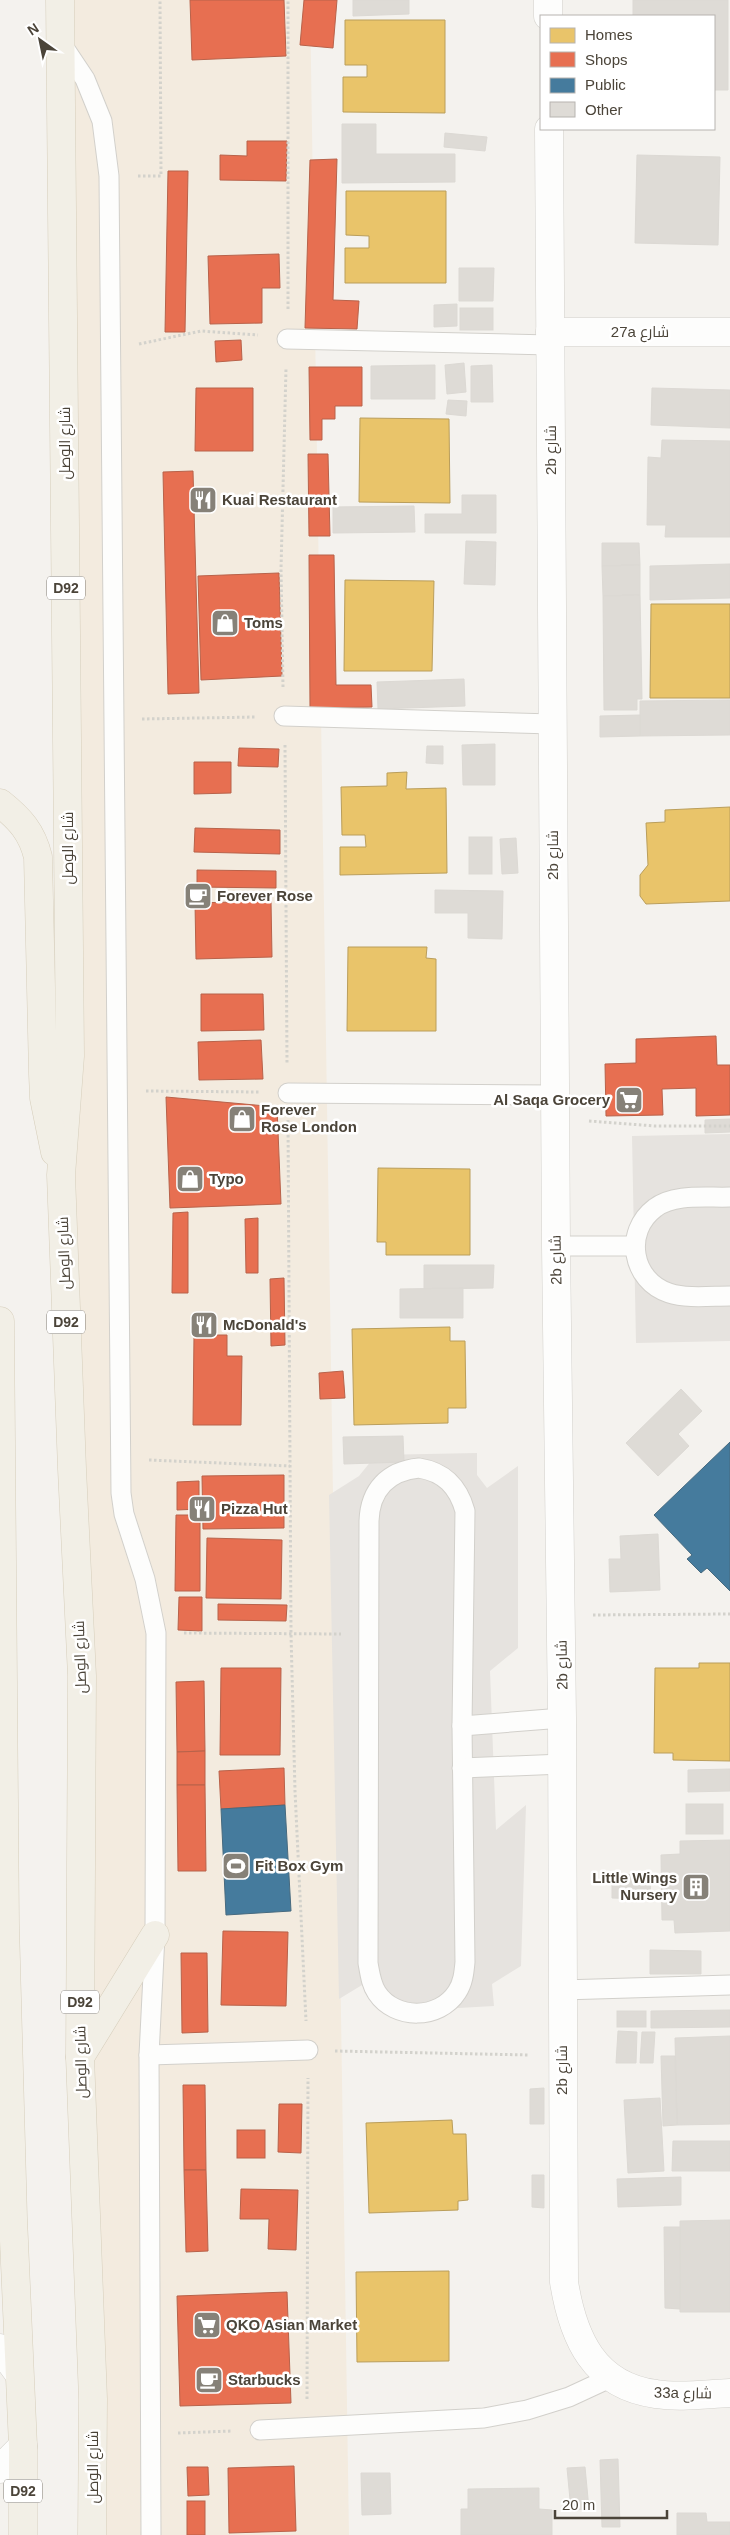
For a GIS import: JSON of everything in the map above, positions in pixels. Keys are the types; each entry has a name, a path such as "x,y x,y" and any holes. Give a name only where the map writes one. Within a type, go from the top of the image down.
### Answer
{"main road":[{"name":"شارع الوصل","path":"60,0 70,1056 61,1175 82,1676 80,2057 93,2399 92,2535"},
{"path":"0,803 25,825 34,840 38,857 44,1098 61,1175"},
{"name":"D92","path":"0,1321 5,1925 19,2374 23,2446 23,2535"},
{"path":"80,2057 155,1935"}],"street":[{"path":"548,0 548,15"},
{"name":"2b شارع","path":"549,130 556,1246 562,1718 564,2282 577,2335 591,2358 610,2378"},
{"name":"27a شارع","path":"550,338 730,332"},
{"path":"0,2348 19,2374"},
{"name":"33a شارع","path":"610,2378 633,2389 657,2394 730,2393"},
{"path":"0,2469 23,2446"}],"lane":[{"path":"61,43 85,80 102,121 110,176 121,1459 124,1514 145,1579 156,1633 155,1935 149,2055 151,2535"},
{"path":"287,339 550,338"},
{"path":"284,716 552,724"},
{"path":"288,1093 555,1094"},
{"path":"730,1197 677,1199 655,1207 640,1224 634,1246 637,1262 644,1276 656,1288 670,1294 686,1296 730,1296"},
{"path":"556,1246 634,1246"},
{"path":"405,1469 432,1470 454,1486 461,1497 464,1511 462,1726 463,1978 457,1993 446,2004 432,2011 417,2014 402,2011 388,2004 377,1993 371,1979 368,1963 369,1507 374,1494 382,1483 405,1469"},
{"path":"462,1726 562,1718"},
{"path":"462,1768 562,1764"},
{"path":"562,1990 730,1985"},
{"path":"149,2055 308,2050"},
{"path":"260,2430 484,2418 527,2410 569,2397 610,2378"}],"path":[{"path":"110,176 161,176 160,0"},
{"path":"288,0 289,219 281,570 288,1093 292,1634 295,1791 308,2050 307,2427"},
{"path":"111,349 201,331 244,332 287,339"},
{"path":"114,720 284,716"},
{"path":"118,1091 288,1093"},
{"path":"585,1121 655,1126 730,1126"},
{"path":"121,1459 290,1466"},
{"path":"561,1614 730,1614"},
{"path":"156,1633 369,1634"},
{"path":"308,2050 562,2056"},
{"path":"150,2434 260,2430"}],"shaded area":[{"path":"59,0 310,0 349,2535 90,2535"},
{"path":"730,1134 730,1341 636,1343 632,1136"},
{"path":"477,1453 477,1475 487,1488 518,1466 518,1648 490,1671 496,1830 526,1805 521,1966 492,1984 494,2006 387,2012 367,1982 339,1999 329,1495 359,1476 376,1455"}],"building: Homes":[{"path":"345,20 445,20 445,113 343,112 343,77 367,77 367,65 345,65"},
{"path":"346,191 446,191 446,283 345,283 345,248 369,248 369,236 346,235"},
{"path":"360,418 449,419 450,503 359,502"},
{"path":"345,580 434,581 432,671 344,671"},
{"path":"651,604 730,604 730,698 650,698"},
{"path":"407,772 406,789 446,788 447,873 340,875 340,847 366,847 365,835 342,835 341,787 387,786 387,773"},
{"path":"730,807 730,901 646,904 640,896 640,875 648,865 646,823 665,822 665,810"},
{"path":"348,947 427,947 426,958 436,959 436,1031 347,1031"},
{"path":"378,1168 470,1169 470,1255 386,1255 386,1242 377,1242"},
{"path":"450,1327 450,1341 465,1341 466,1408 448,1408 448,1423 354,1425 352,1329"},
{"path":"699,1663 730,1663 730,1761 673,1760 673,1753 654,1753 655,1668 699,1668"},
{"path":"452,2120 453,2134 466,2134 468,2200 458,2201 458,2210 369,2213 366,2123"},
{"path":"449,2271 449,2361 357,2362 356,2272"}],"building: Shops":[{"path":"190,0 284,0 286,56 192,60"},
{"path":"304,0 337,0 333,48 300,45"},
{"path":"247,141 287,141 286,181 220,180 220,155 247,156"},
{"path":"337,159 333,300 359,301 357,329 305,328 310,160"},
{"path":"168,171 188,171 185,332 165,332"},
{"path":"279,254 280,288 262,288 262,323 210,324 208,256"},
{"path":"241,340 242,360 216,362 215,341"},
{"path":"309,367 362,367 362,406 335,406 335,419 322,419 322,440 310,440"},
{"path":"196,388 253,388 253,451 195,451"},
{"path":"308,454 328,454 330,536 309,536"},
{"path":"193,471 199,693 168,694 163,472"},
{"path":"309,555 334,555 336,685 371,685 372,707 310,708"},
{"path":"279,573 282,676 201,680 198,576"},
{"path":"239,748 279,749 278,767 238,766"},
{"path":"194,762 231,762 231,793 194,794"},
{"path":"195,828 280,830 280,854 194,852"},
{"path":"197,870 276,871 276,888 197,887"},
{"path":"271,901 272,957 196,959 195,903"},
{"path":"201,994 263,994 264,1030 201,1031"},
{"path":"716,1036 717,1065 730,1065 730,1115 696,1116 696,1088 662,1089 663,1115 606,1116 605,1064 636,1063 636,1039"},
{"path":"261,1040 263,1079 199,1080 198,1042"},
{"path":"166,1097 277,1107 281,1204 170,1208"},
{"path":"188,1212 188,1293 172,1293 173,1213"},
{"path":"258,1218 258,1273 246,1273 245,1219"},
{"path":"284,1278 285,1345 271,1346 270,1279"},
{"path":"194,1335 227,1335 227,1356 242,1356 241,1425 193,1425"},
{"path":"343,1371 345,1398 320,1399 319,1373"},
{"path":"284,1475 284,1528 203,1529 202,1476"},
{"path":"199,1481 199,1509 177,1510 177,1482"},
{"path":"176,1515 200,1515 200,1591 175,1591"},
{"path":"207,1538 282,1540 281,1599 206,1598"},
{"path":"179,1597 202,1597 202,1631 178,1630"},
{"path":"218,1604 287,1605 286,1621 218,1620"},
{"path":"221,1668 281,1668 280,1755 220,1755"},
{"path":"204,1681 205,1751 177,1752 176,1682"},
{"path":"205,1751 205,1785 177,1785 177,1752"},
{"path":"284,1768 285,1805 221,1809 219,1771"},
{"path":"177,1785 205,1785 206,1871 178,1871"},
{"path":"223,1931 288,1932 286,2006 221,2005"},
{"path":"181,1953 207,1953 208,2032 182,2033"},
{"path":"183,2085 205,2085 206,2170 184,2170"},
{"path":"279,2104 302,2104 301,2153 278,2152"},
{"path":"237,2130 265,2130 265,2158 237,2158"},
{"path":"184,2170 206,2170 208,2251 186,2252"},
{"path":"241,2189 298,2190 296,2250 268,2249 269,2219 240,2219"},
{"path":"287,2292 291,2403 180,2406 177,2296"},
{"path":"294,2466 296,2531 229,2533 228,2468"},
{"path":"187,2467 208,2467 209,2495 188,2496"},
{"path":"187,2501 205,2501 205,2535 187,2535"}],"building: Public":[{"path":"730,1442 730,1591 707,1568 701,1573 687,1559 692,1555 654,1515"},
{"path":"285,1805 291,1911 226,1915 221,1809"}],"building: Other":[{"path":"353,0 409,0 409,14 353,16"},
{"path":"633,0 728,0 728,90 715,90 715,15 633,15"},
{"path":"342,124 376,124 376,154 455,154 455,182 342,183"},
{"path":"445,133 487,137 485,151 444,147"},
{"path":"637,155 720,157 718,245 635,243"},
{"path":"459,268 494,268 493,301 459,301"},
{"path":"457,304 457,326 434,327 434,305"},
{"path":"460,308 493,308 493,330 460,330"},
{"path":"464,363 466,392 447,394 445,365"},
{"path":"435,365 435,399 371,399 371,366"},
{"path":"492,365 493,402 471,402 471,366"},
{"path":"652,388 730,390 730,428 651,425"},
{"path":"448,400 467,401 466,416 446,414"},
{"path":"662,440 730,441 730,537 665,537 666,525 647,525 648,457 661,458"},
{"path":"462,495 496,495 496,533 425,533 425,514 462,514"},
{"path":"414,506 415,532 333,533 333,507"},
{"path":"466,541 496,542 495,585 464,584"},
{"path":"602,543 639,543 640,565 602,566"},
{"path":"730,564 730,598 650,600 650,566"},
{"path":"640,565 640,595 603,596 602,566"},
{"path":"640,595 642,699 637,699 637,710 604,710 603,596"},
{"path":"464,679 465,706 378,709 377,682"},
{"path":"730,700 730,735 640,736 640,701"},
{"path":"640,715 640,736 600,737 600,716"},
{"path":"495,744 495,785 463,785 462,745"},
{"path":"427,746 443,746 443,764 426,763"},
{"path":"469,837 492,837 492,874 469,874"},
{"path":"516,838 518,873 502,874 500,839"},
{"path":"435,890 503,891 502,939 468,938 468,913 435,913"},
{"path":"730,1119 730,1132 705,1133 705,1120"},
{"path":"424,1265 494,1265 493,1288 424,1289"},
{"path":"463,1288 463,1318 400,1318 400,1289"},
{"path":"681,1389 702,1411 678,1434 689,1446 658,1476 626,1443"},
{"path":"403,1436 404,1462 344,1464 343,1437"},
{"path":"658,1534 660,1590 610,1592 609,1559 621,1559 620,1536"},
{"path":"730,1769 730,1791 688,1792 688,1770"},
{"path":"686,1804 723,1804 723,1834 686,1834"},
{"name":"Little Wings Nursery","path":"730,1840 730,1931 675,1933 674,1920 662,1920 661,1855 680,1854 680,1841"},
{"path":"612,1874 651,1875 650,1899 612,1898"},
{"path":"650,1950 701,1951 701,1974 650,1974"},
{"path":"730,2010 730,2027 651,2028 651,2011"},
{"path":"617,2011 646,2011 646,2027 617,2027"},
{"path":"618,2031 637,2032 636,2063 616,2063"},
{"path":"642,2032 655,2032 653,2063 640,2063"},
{"path":"730,2036 730,2124 677,2125 675,2038"},
{"path":"661,2056 675,2056 677,2125 663,2126"},
{"path":"544,2088 544,2124 530,2124 530,2089"},
{"path":"660,2098 664,2171 628,2173 624,2100"},
{"path":"673,2141 730,2141 730,2171 672,2171"},
{"path":"532,2175 544,2175 544,2208 532,2207"},
{"path":"681,2177 681,2205 618,2207 617,2179"},
{"path":"730,2220 730,2312 680,2312 680,2221"},
{"path":"664,2227 680,2227 680,2309 665,2308"},
{"path":"618,2459 620,2527 602,2527 600,2460"},
{"path":"585,2467 589,2509 571,2510 567,2468"},
{"path":"361,2473 390,2473 391,2514 362,2515"},
{"path":"539,2488 539,2509 552,2510 552,2535 461,2535 461,2509 468,2509 468,2489"},
{"path":"677,2513 706,2513 707,2522 730,2522 730,2535 677,2535"}],"place":[{"name":"Kuai Restaurant","path":"203,500"},
{"name":"Toms","path":"225,623"},
{"name":"Forever Rose","path":"198,896"},
{"name":"Al Saqa Grocery","path":"629,1100"},
{"name":"Forever Rose London","path":"242,1119"},
{"name":"Typo","path":"190,1179"},
{"name":"McDonald's","path":"204,1325"},
{"name":"Pizza Hut","path":"202,1509"},
{"name":"Fit Box Gym","path":"236,1866"},
{"name":"Little Wings Nursery","path":"696,1887"},
{"name":"QKO Asian Market","path":"207,2325"},
{"name":"Starbucks","path":"209,2380"}]}
